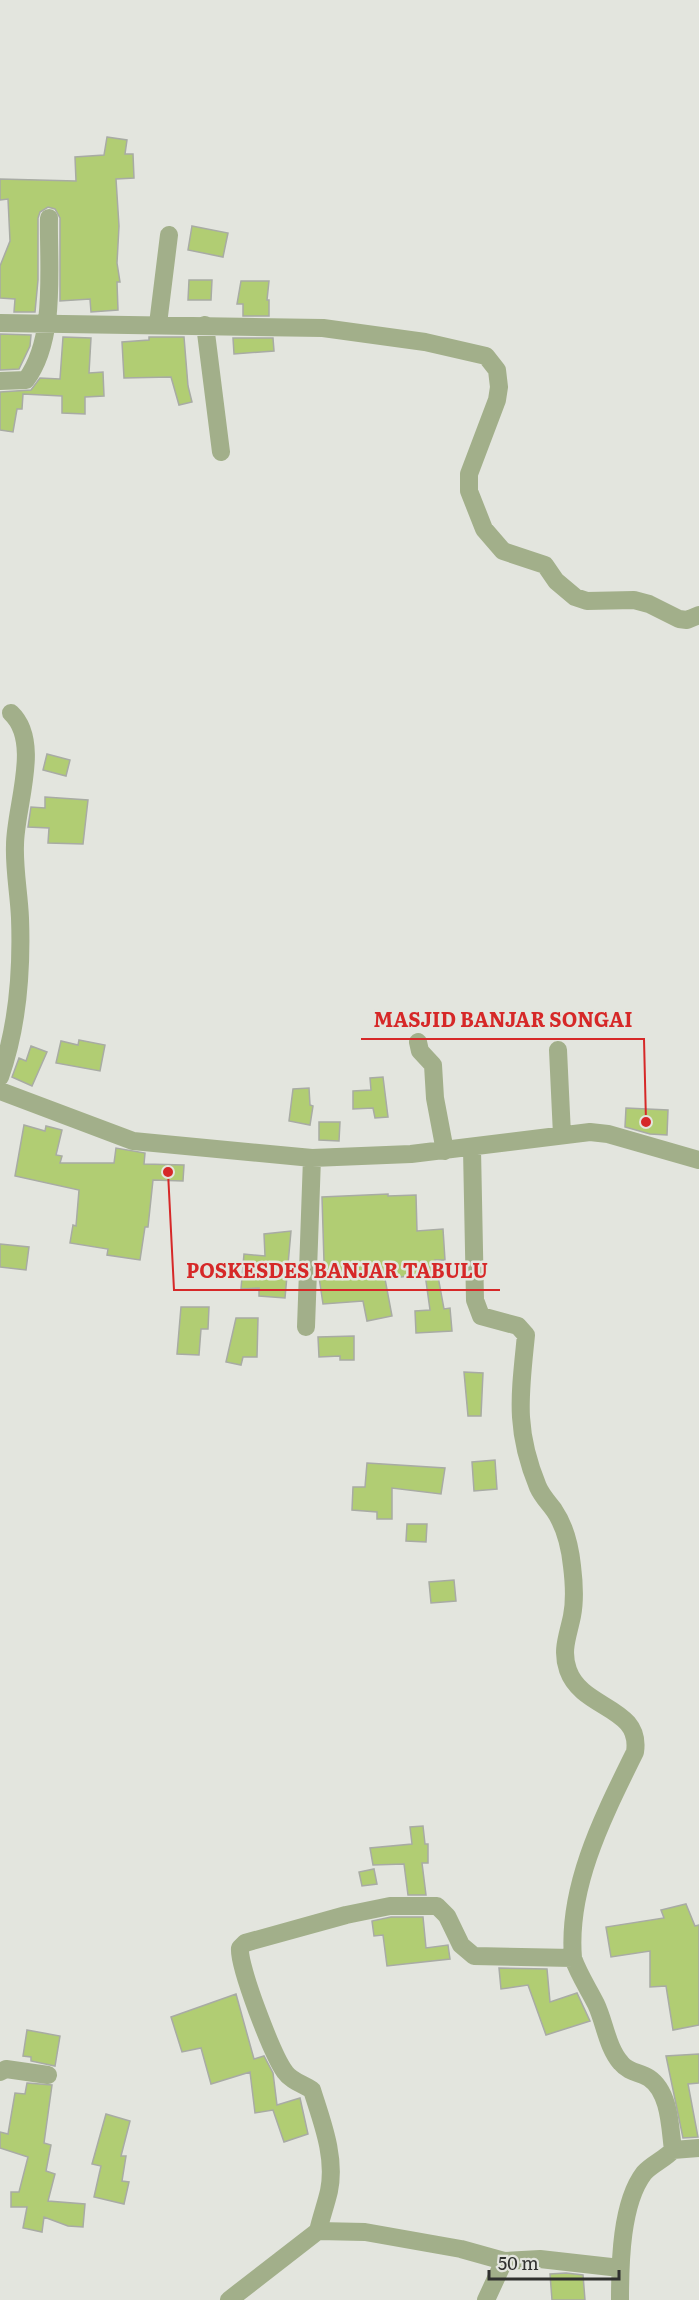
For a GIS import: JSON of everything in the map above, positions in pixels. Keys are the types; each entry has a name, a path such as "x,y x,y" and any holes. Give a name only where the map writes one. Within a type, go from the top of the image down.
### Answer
{"street":[{"path":"0,381 26,380 32,373 47,325 49,218"},
{"path":"158,324 169,235"},
{"path":"0,323 323,328 425,342 486,356 497,370 499,387 469,474 469,491 484,529 503,551 545,565 556,581 575,597 587,601 634,600 649,604 679,619 687,620 699,615"},
{"path":"205,325 221,452"},
{"path":"0,1077 17,1017 20,921 15,844 23,787 24,734 19,721 10,713"},
{"path":"418,1042 420,1051 433,1065 435,1098 445,1151"},
{"path":"558,1050 562,1135"},
{"path":"0,1091 133,1141 312,1158 472,1149 562,1135 608,1134 699,1160"},
{"path":"472,1149 475,1300 481,1316 518,1326 526,1335 520,1427 536,1482 555,1511 569,1547 573,1597 564,1657 573,1684 591,1699 623,1717 636,1742 634,1752 594,1838 571,1934 573,1958 581,1980 596,2004 621,2064 630,2071 645,2075 659,2088 667,2109 673,2150"},
{"path":"306,1327 312,1158"},
{"path":"229,2300 318,2231 330,2189 329,2151 312,2090 286,2075 277,2060 246,1976 240,1953 242,1945 346,1915 390,1906 430,1906 443,1910 461,1945 474,1956 573,1958"},
{"path":"0,2072 6,2069 48,2075"},
{"path":"620,2300 620,2268 628,2208 644,2174 673,2150 699,2148"},
{"path":"318,2231 365,2232 411,2239 504,2260 540,2259 620,2268"},
{"path":"486,2300 504,2260"}],"building":[{"path":"107,137 127,140 125,154 133,154 134,178 116,179 119,226 117,263 120,282 117,282 118,310 91,312 90,299 60,301 60,218 55,209 48,207 40,212 38,218 38,280 35,312 14,312 15,299 0,298 0,266 10,241 8,199 0,200 0,179 76,181 75,157 104,155"},
{"path":"192,226 228,233 223,257 188,250"},
{"path":"189,280 212,280 211,300 188,300"},
{"path":"241,281 269,281 267,300 269,300 269,316 243,316 243,304 237,304"},
{"path":"0,334 31,335 30,346 19,369 0,370"},
{"path":"63,337 91,338 89,373 103,372 104,396 85,397 85,414 62,413 62,396 23,394 22,409 17,409 13,432 0,430 0,392 31,390 40,378 60,379"},
{"path":"149,337 184,337 188,386 192,402 179,405 171,377 124,378 122,342 149,340"},
{"path":"233,338 273,338 274,351 234,354"},
{"path":"47,754 70,760 66,776 43,770"},
{"path":"45,797 88,800 83,844 48,843 49,828 28,827 31,807 45,808"},
{"path":"79,1040 105,1045 100,1071 56,1063 61,1041 78,1045"},
{"path":"31,1046 47,1052 32,1086 12,1077 19,1058 26,1061"},
{"path":"383,1077 388,1117 375,1118 373,1108 353,1109 353,1091 371,1090 370,1078"},
{"path":"309,1088 310,1105 313,1106 310,1125 289,1121 293,1089"},
{"path":"626,1108 668,1110 667,1135 650,1134 625,1127"},
{"path":"319,1122 340,1122 339,1141 319,1140"},
{"path":"24,1125 45,1131 46,1126 62,1130 56,1155 62,1156 60,1163 114,1163 116,1148 145,1153 144,1164 184,1165 183,1181 153,1180 148,1227 145,1227 140,1260 107,1255 108,1249 70,1243 73,1225 76,1226 79,1190 15,1176"},
{"path":"388,1194 388,1196 416,1195 417,1231 443,1229 445,1260 435,1260 444,1309 450,1308 452,1331 416,1333 415,1311 430,1310 425,1274 385,1279 392,1316 367,1321 363,1301 323,1304 319,1277 320,1262 324,1262 322,1197"},
{"path":"291,1231 285,1298 259,1296 259,1288 241,1289 244,1254 265,1256 264,1234"},
{"path":"0,1244 29,1247 26,1270 0,1267"},
{"path":"181,1307 209,1307 208,1329 201,1329 199,1355 177,1354"},
{"path":"236,1318 258,1318 257,1357 243,1357 241,1365 226,1362"},
{"path":"354,1336 354,1360 340,1360 340,1356 319,1357 318,1337"},
{"path":"464,1372 483,1373 481,1416 468,1416"},
{"path":"495,1460 497,1489 474,1491 472,1462"},
{"path":"367,1463 445,1468 441,1494 392,1488 392,1519 377,1519 377,1512 352,1510 353,1487 365,1487"},
{"path":"407,1524 427,1524 426,1542 406,1541"},
{"path":"454,1580 456,1601 431,1603 429,1582"},
{"path":"423,1826 425,1844 428,1844 428,1863 422,1863 426,1895 408,1895 404,1864 373,1865 370,1848 412,1844 410,1827"},
{"path":"374,1869 377,1884 362,1886 359,1872"},
{"path":"686,1904 695,1926 699,1925 699,2025 673,2030 666,1986 650,1987 650,1951 611,1957 606,1927 664,1918 661,1910"},
{"path":"391,1917 423,1917 426,1948 448,1945 450,1959 387,1966 383,1935 374,1936 372,1921"},
{"path":"499,1968 547,1969 550,2002 577,1993 590,2021 546,2035 528,1985 501,1989"},
{"path":"236,1994 254,2059 264,2056 273,2073 277,2105 300,2098 308,2134 284,2142 273,2110 255,2113 250,2072 211,2084 201,2048 182,2052 171,2017"},
{"path":"27,2030 60,2036 55,2066 31,2061 31,2057 23,2056"},
{"path":"699,2054 699,2083 688,2084 698,2137 683,2138 666,2056"},
{"path":"27,2083 52,2085 44,2143 51,2145 46,2171 55,2174 48,2201 85,2204 83,2227 68,2226 44,2217 42,2232 23,2228 27,2207 11,2207 11,2192 19,2192 28,2157 0,2148 0,2132 8,2134 15,2093 25,2094"},
{"path":"106,2114 130,2121 121,2156 126,2156 122,2181 129,2182 124,2204 94,2197 101,2166 92,2164"},
{"path":"550,2274 583,2275 585,2300 552,2300"}],"place":[{"name":"MASJID BANJAR SONGAI","path":"646,1122"},
{"name":"POSKESDES BANJAR TABULU","path":"168,1172"}]}
